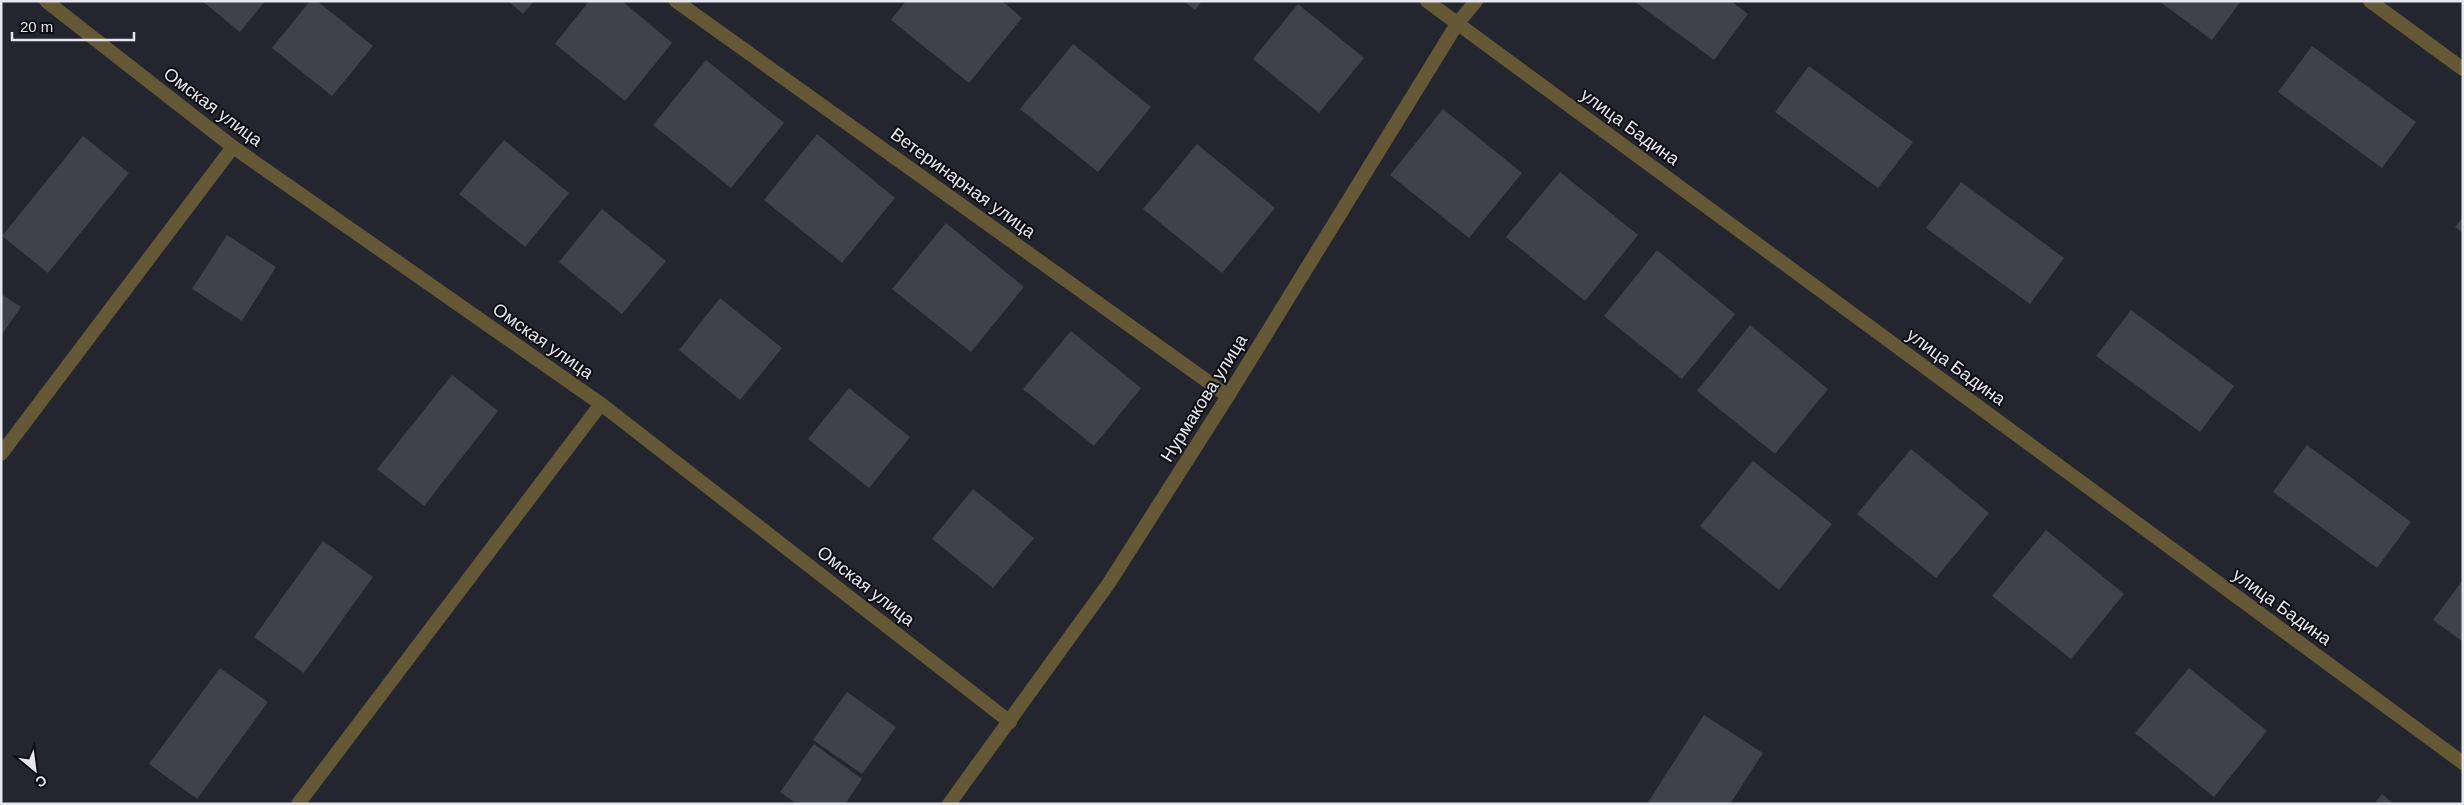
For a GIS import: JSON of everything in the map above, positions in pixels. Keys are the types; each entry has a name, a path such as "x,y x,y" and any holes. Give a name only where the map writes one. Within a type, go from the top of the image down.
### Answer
{"street":[{"name":"Омская улица","path":"46,1 233,147 601,404 1010,722"},
{"name":"Ветеринарная улица","path":"676,1 1228,396"},
{"name":"улица Бадина","path":"1427,1 2463,762"},
{"name":"Нурмакова улица","path":"949,804 1109,583 1228,396 1457,24 1476,1"},
{"path":"2370,1 2463,69"},
{"path":"1,454 233,147"},
{"path":"298,804 601,404"}],"building":[{"path":"202,1 265,1 240,32"},
{"path":"310,1 317,1 373,46 332,96 272,48"},
{"path":"508,1 534,1 523,14"},
{"path":"589,1 622,1 672,43 625,101 555,44"},
{"path":"906,1 1002,1 1022,18 969,83 891,20"},
{"path":"1184,1 1202,1 1195,10"},
{"path":"1634,1 1731,1 1748,14 1714,60"},
{"path":"2159,1 2241,1 2212,40"},
{"path":"1298,4 1364,58 1319,113 1253,59"},
{"path":"1073,44 1151,107 1098,172 1020,109"},
{"path":"2312,46 2416,122 2382,168 2278,92"},
{"path":"706,60 784,123 731,188 653,125"},
{"path":"1809,66 1913,142 1878,188 1775,112"},
{"path":"1443,109 1522,173 1469,238 1390,175"},
{"path":"817,134 895,198 842,263 764,200"},
{"path":"83,136 129,173 48,273 2,236"},
{"path":"504,140 569,193 525,247 459,194"},
{"path":"1197,144 1275,208 1222,273 1143,209"},
{"path":"1560,172 1638,235 1585,301 1506,237"},
{"path":"1961,182 2064,258 2030,304 1926,228"},
{"path":"602,209 666,261 622,314 559,262"},
{"path":"2463,217 2463,233 2455,227"},
{"path":"946,223 1024,287 971,352 892,289"},
{"path":"227,235 276,267 242,321 192,289"},
{"path":"1657,250 1735,314 1682,379 1604,316"},
{"path":"1,294 21,307 1,336"},
{"path":"720,298 782,348 740,400 679,350"},
{"path":"2131,310 2234,386 2200,432 2096,356"},
{"path":"1750,325 1828,389 1775,454 1697,391"},
{"path":"1071,331 1141,388 1094,446 1023,389"},
{"path":"452,375 498,411 424,506 377,469"},
{"path":"849,388 910,437 869,488 808,439"},
{"path":"2307,445 2411,522 2377,568 2273,492"},
{"path":"1911,449 1989,513 1936,578 1857,514"},
{"path":"1753,461 1832,524 1779,590 1700,526"},
{"path":"973,489 1034,538 993,588 932,539"},
{"path":"2046,530 2124,594 2071,659 1992,596"},
{"path":"323,541 373,577 304,673 254,637"},
{"path":"2463,580 2463,642 2433,620"},
{"path":"220,668 268,702 197,799 149,764"},
{"path":"2189,668 2267,731 2214,797 2135,733"},
{"path":"847,692 896,727 862,774 813,740"},
{"path":"1704,715 1763,753 1730,804 1647,804"},
{"path":"814,744 862,779 845,804 797,804 780,792"},
{"path":"2382,794 2394,804 2374,804"}]}
